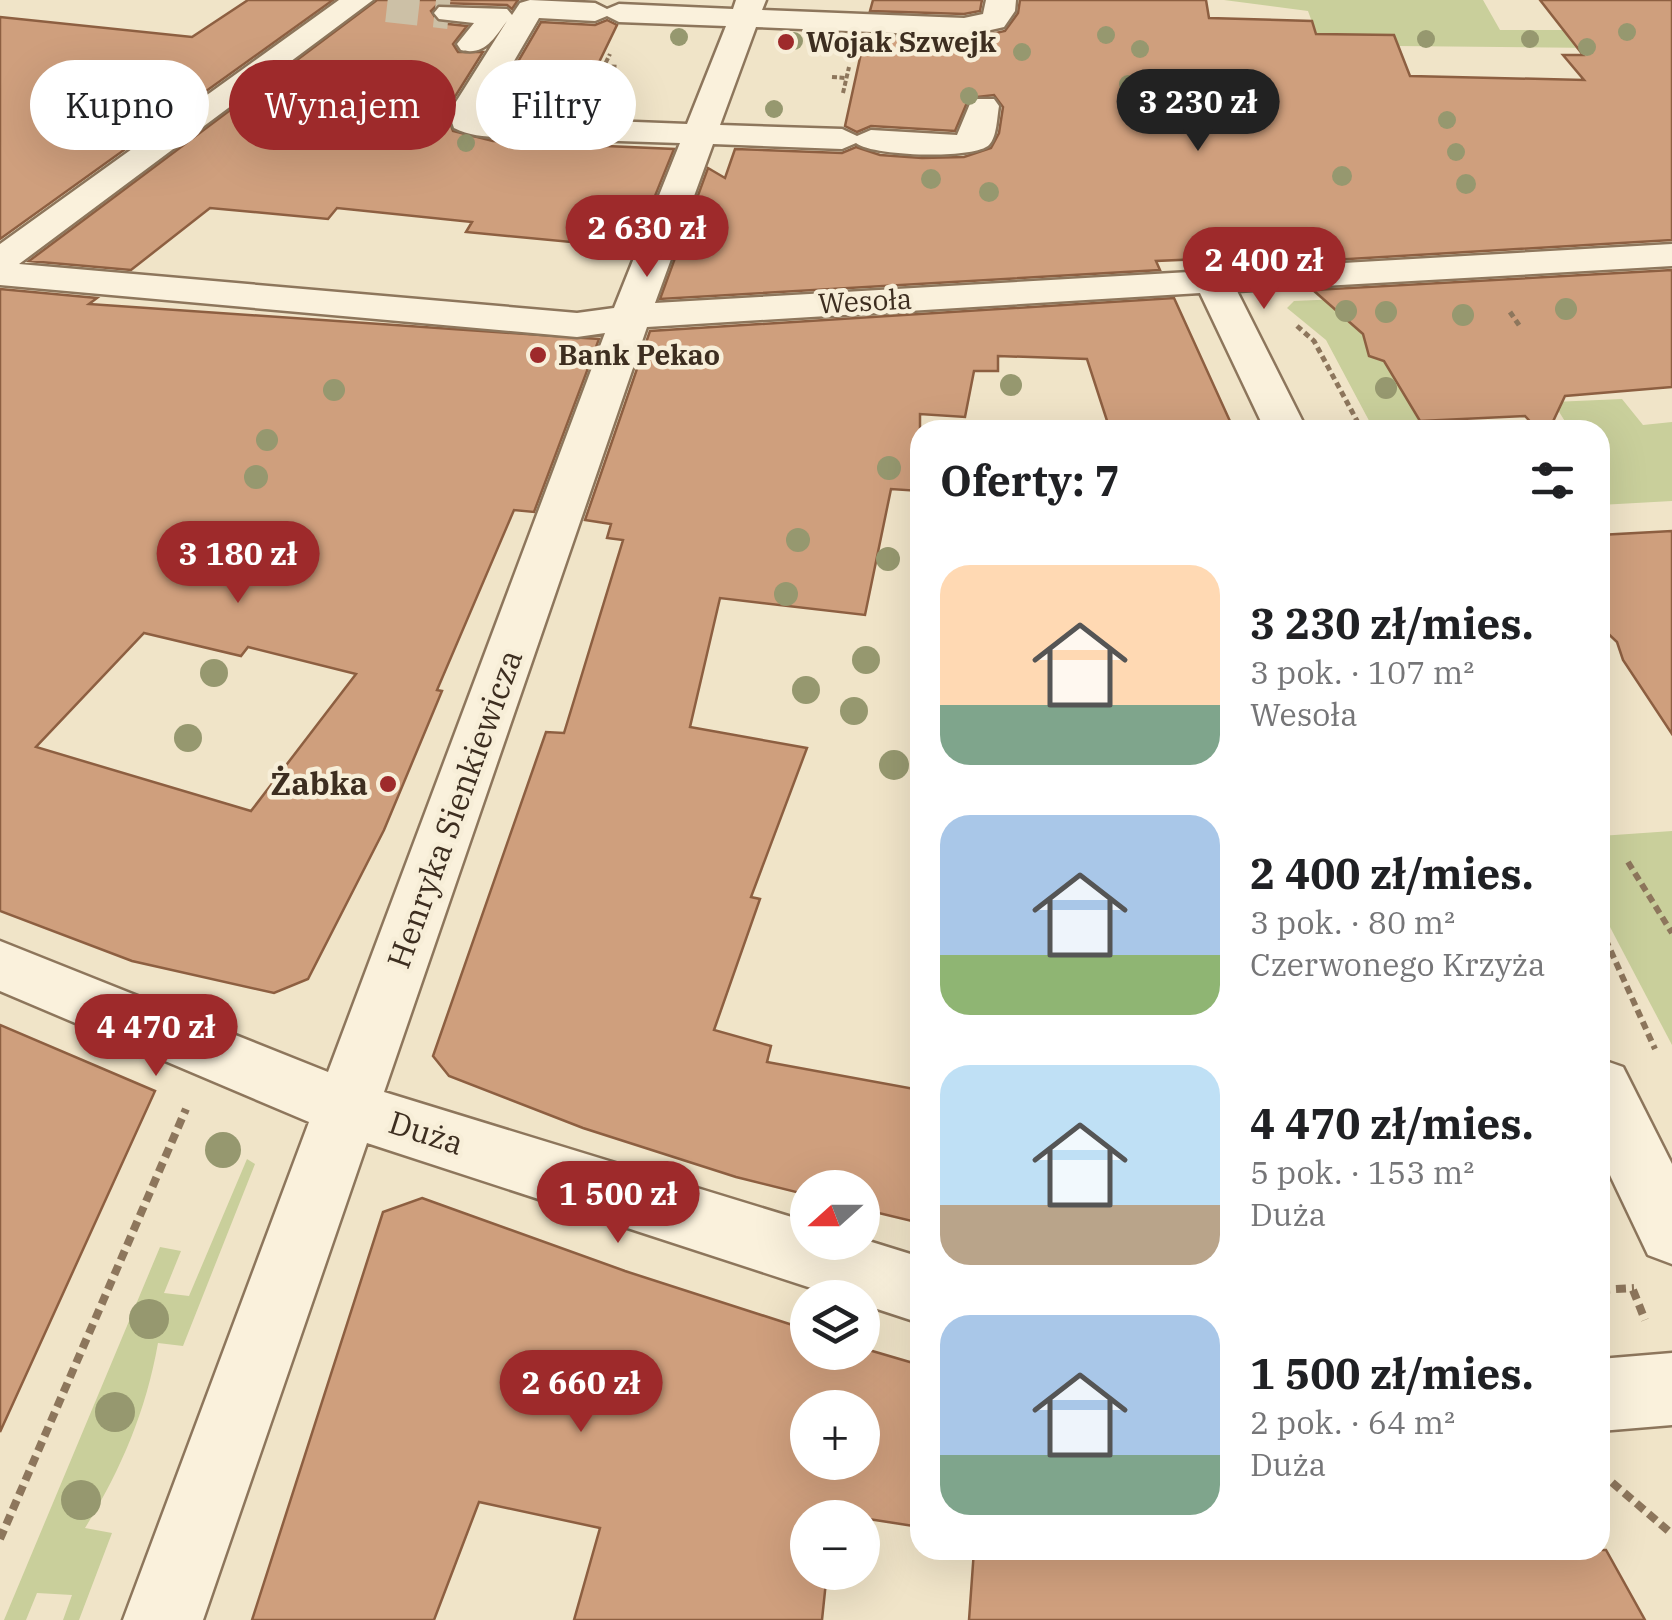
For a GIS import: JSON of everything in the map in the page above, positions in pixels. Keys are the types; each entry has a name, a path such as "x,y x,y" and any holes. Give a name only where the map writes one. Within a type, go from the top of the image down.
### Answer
{"street":[{"path":"498,60 530,9 614,13 747,9 858,22 976,26 998,16 1000,0"},
{"path":"0,261 367,2"},
{"name":"Henryka Sienkiewicza","path":"163,1620 631,319 747,9"},
{"path":"449,13 496,15 472,44"},
{"path":"476,94 464,113 466,121 476,126"},
{"path":"636,131 962,145 976,139 982,106"},
{"name":"Wesoła","path":"0,274 577,325 673,312 1672,255"},
{"path":"1213,280 1281,420"},
{"name":"Duża","path":"0,965 346,1108 910,1287"},
{"path":"1610,1106 1672,1233"},
{"path":"1610,1390 1661,1363"}],"path":[{"path":"605,60 614,13"},
{"path":"849,139 846,78 858,22"},
{"path":"832,77 846,78"},
{"path":"1507,307 1521,328"},
{"path":"1288,318 1314,341 1357,420"},
{"path":"1628,862 1672,933"},
{"path":"1610,950 1658,1057"},
{"path":"0,1539 190,1099"},
{"path":"1610,1289 1633,1288 1661,1363"},
{"path":"1610,1480 1672,1534"},
{"path":"1659,1521 1672,1517"}],"green space":[{"path":"1224,0 1483,0 1500,30 1585,30 1600,48 1398,46 1393,35 1316,33 1308,11"},
{"path":"1433,295 1367,350 1371,357 1383,359 1423,420 1369,420 1326,340 1287,308 1294,301"},
{"path":"1622,399 1643,425 1672,422 1672,501 1610,504 1610,420 1564,420 1553,402"},
{"path":"1672,831 1672,1045 1610,927 1610,835"},
{"path":"247,1159 255,1164 183,1346 158,1343 147,1392 130,1439 85,1528 112,1533 79,1620 63,1620 72,1595 37,1593 26,1620 4,1620 160,1247 181,1251 164,1293 189,1296"}],"building":[{"path":"248,0 333,0 249,60 229,60 229,75 209,89 209,60 30,60 30,150 124,150 0,239 0,17 192,37"},
{"path":"377,0 518,0 512,9 507,5 439,3 431,11 439,23 467,26 453,44 458,52 483,52 456,95 456,60 297,60"},
{"path":"873,0 982,0 980,11 964,14 870,11"},
{"path":"1020,0 1206,0 1209,18 1312,21 1316,34 1394,35 1410,76 1584,80 1563,55 1583,55 1540,0 1672,0 1672,240 1281,263 1273,256 1156,261 1160,270 660,299 708,168 725,178 735,149 842,153 856,147 880,155 922,158 964,157 991,148 999,133 1003,107 994,95 969,98 955,131 871,126 857,132 845,126 865,35 964,40 1005,31 1018,13"},
{"path":"607,20 617,25 600,60 519,60 541,22 595,25"},
{"path":"229,111 229,150 456,150 456,132 476,137 476,150 674,149 634,248 466,232 472,222 337,208 328,219 210,208 131,270 29,261 177,150 209,150 209,126"},
{"path":"1672,270 1672,387 1565,396 1554,420 1529,420 1525,416 1419,420 1384,361 1369,356 1363,334 1313,290"},
{"path":"0,289 97,298 89,304 599,339 534,512 514,510 437,690 442,691 384,830 308,979 274,993 132,961 0,911","holes":["144,633 241,656 248,647 356,674 251,811 36,747"]},
{"path":"1174,298 1229,420 1107,420 1087,359 998,356 998,371 974,371 965,417 920,414 920,420 910,420 910,490 891,489 865,615 720,598 690,727 807,748 751,897 760,899 714,1030 771,1046 767,1062 910,1088 910,1221 880,1213 880,1170 790,1170 790,1190 736,1177 583,1128 449,1076 433,1056 546,732 564,733 623,540 607,538 611,524 585,520 650,331"},
{"path":"1672,531 1672,734 1610,635 1610,534"},
{"path":"0,1025 155,1091 0,1432"},
{"path":"422,1198 625,1271 790,1324 790,1370 880,1370 880,1353 910,1362 910,1525 880,1521 880,1500 790,1500 790,1590 825,1590 822,1620 574,1620 600,1528 479,1502 434,1620 252,1620 383,1212"},
{"path":"1610,1557 1645,1620 969,1620 973,1560"}],"tunnel":[{"path":"387,6 449,13"}],"place":[{"name":"Wojak Szwejk","path":"786,42"},
{"name":"Bank Pekao","path":"538,355"},
{"name":"Żabka","path":"388,784"}]}
